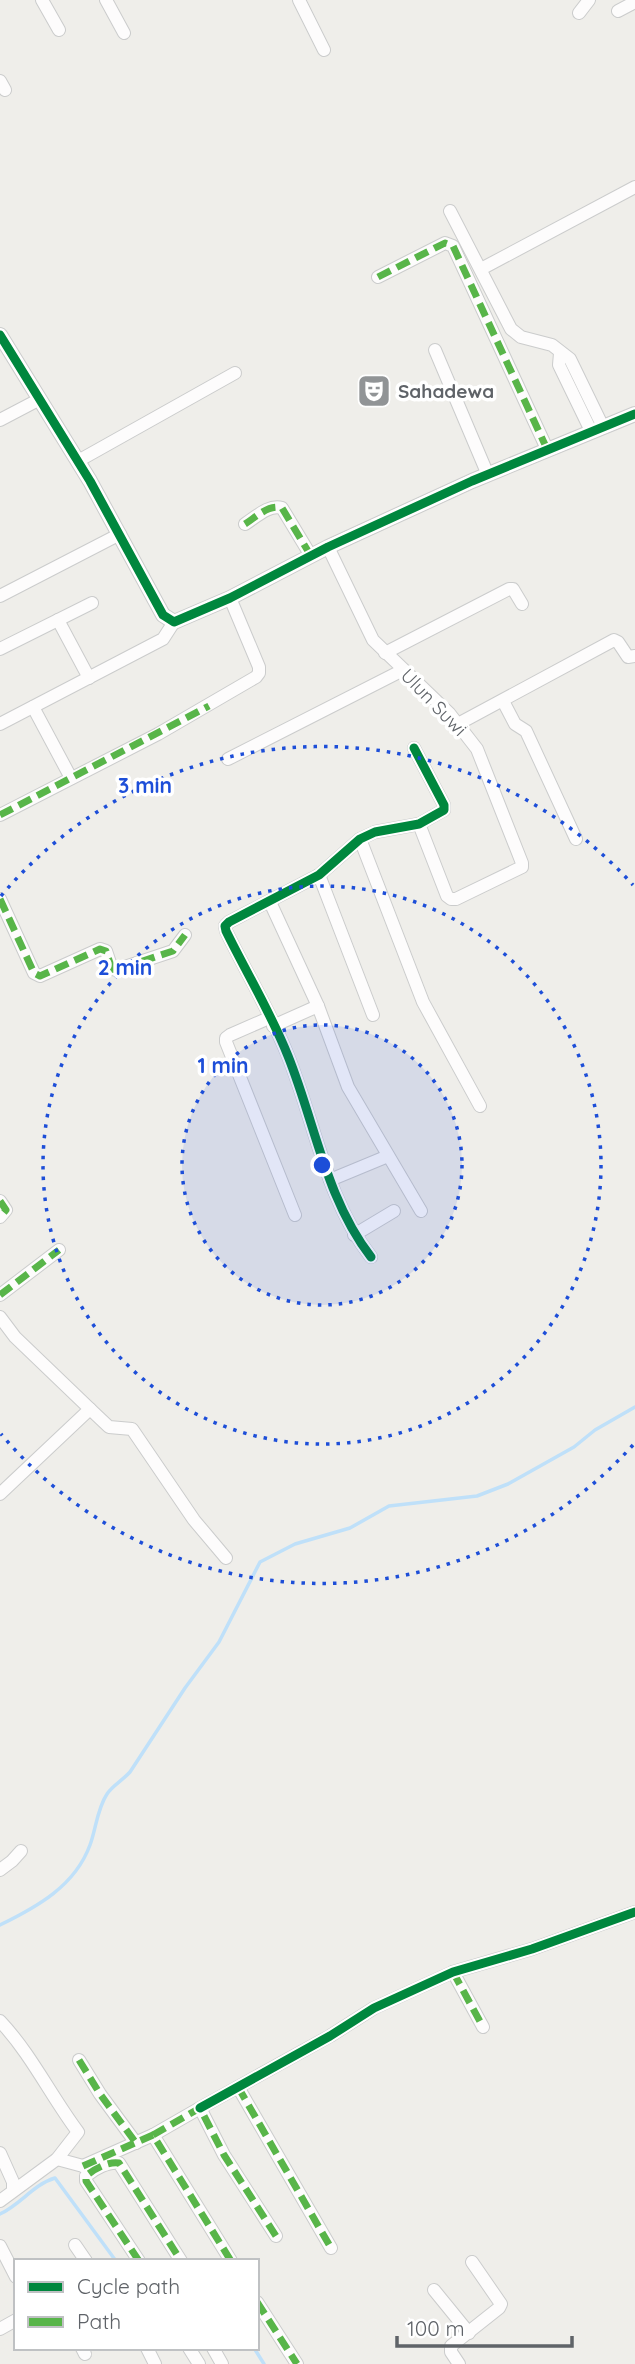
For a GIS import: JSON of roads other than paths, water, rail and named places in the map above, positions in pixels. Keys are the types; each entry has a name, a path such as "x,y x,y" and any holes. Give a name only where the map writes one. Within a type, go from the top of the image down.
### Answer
{"street":[{"path":"42,0 59,30"},
{"path":"106,0 124,33"},
{"path":"299,0 324,50"},
{"path":"579,13 589,0"},
{"path":"618,10 635,2"},
{"path":"481,269 635,187"},
{"path":"450,211 511,329 521,337 552,345 570,359 597,429"},
{"path":"379,277 445,243 453,246 547,449"},
{"path":"0,335 78,461 163,615 174,622"},
{"path":"435,350 488,475"},
{"path":"78,461 235,373"},
{"path":"0,420 40,399"},
{"path":"0,724 163,639 174,622 230,598 328,547 547,449 635,414"},
{"path":"245,524 270,508 282,508 311,556"},
{"path":"0,596 120,534"},
{"name":"Ulun Suwi","path":"328,547 369,633 385,653 458,724 482,757 523,863 522,867 451,899 447,896 419,824"},
{"path":"385,653 509,589 513,589 522,604"},
{"path":"0,816 209,706 256,677 260,670 230,598"},
{"path":"0,649 92,603"},
{"path":"58,620 89,678"},
{"path":"458,724 614,640 628,657 635,656"},
{"path":"228,759 403,670"},
{"path":"503,701 515,724 526,731 576,839"},
{"path":"33,707 71,778"},
{"path":"372,1257 354,1235 330,1180 288,1056 225,926 319,875 360,839 375,832 419,824 444,810 444,805 414,748"},
{"path":"360,839 423,1002 481,1106"},
{"path":"319,875 373,1015"},
{"path":"270,902 318,1006 348,1087 421,1211"},
{"path":"1,903 34,973 40,976 100,949 106,951 112,968 116,970 173,951 185,935"},
{"path":"295,1215 226,1038 318,1006"},
{"path":"330,1180 388,1156"},
{"path":"0,1201 6,1210 0,1217"},
{"path":"354,1235 394,1211"},
{"path":"0,1295 59,1250"},
{"path":"0,1317 15,1337 109,1427 132,1429 194,1520 226,1558"},
{"path":"0,1494 90,1409"},
{"path":"0,1870 21,1851"},
{"path":"87,2169 330,2036 374,2008 453,1972 532,1950 635,1912"},
{"path":"453,1972 483,2028"},
{"path":"0,2021 25,2051 78,2132 57,2159 0,2201"},
{"path":"79,2060 136,2143"},
{"path":"238,2087 331,2248"},
{"path":"200,2108 224,2155 276,2235"},
{"path":"153,2134 230,2259"},
{"path":"0,2153 13,2182 13,2190"},
{"path":"57,2159 87,2169 119,2163 180,2259"},
{"path":"87,2169 86,2181 138,2259"},
{"path":"75,2245 85,2259"},
{"path":"0,2246 14,2273"},
{"path":"459,2364 451,2352 451,2346 501,2304 471,2262"},
{"path":"434,2290 469,2333"},
{"path":"259,2305 297,2364"}],"waterway":[{"path":"0,1925 41,1903 65,1884 75,1872 90,1845 107,1794 130,1772 219,1642 260,1562 295,1544 350,1528 389,1506 477,1496 508,1484 574,1447 595,1430 635,1407"},
{"path":"0,2214 40,2185 55,2178 115,2259"},
{"path":"255,2350 264,2364"}],"place":[{"name":"Sahadewa","path":"374,391"}]}
